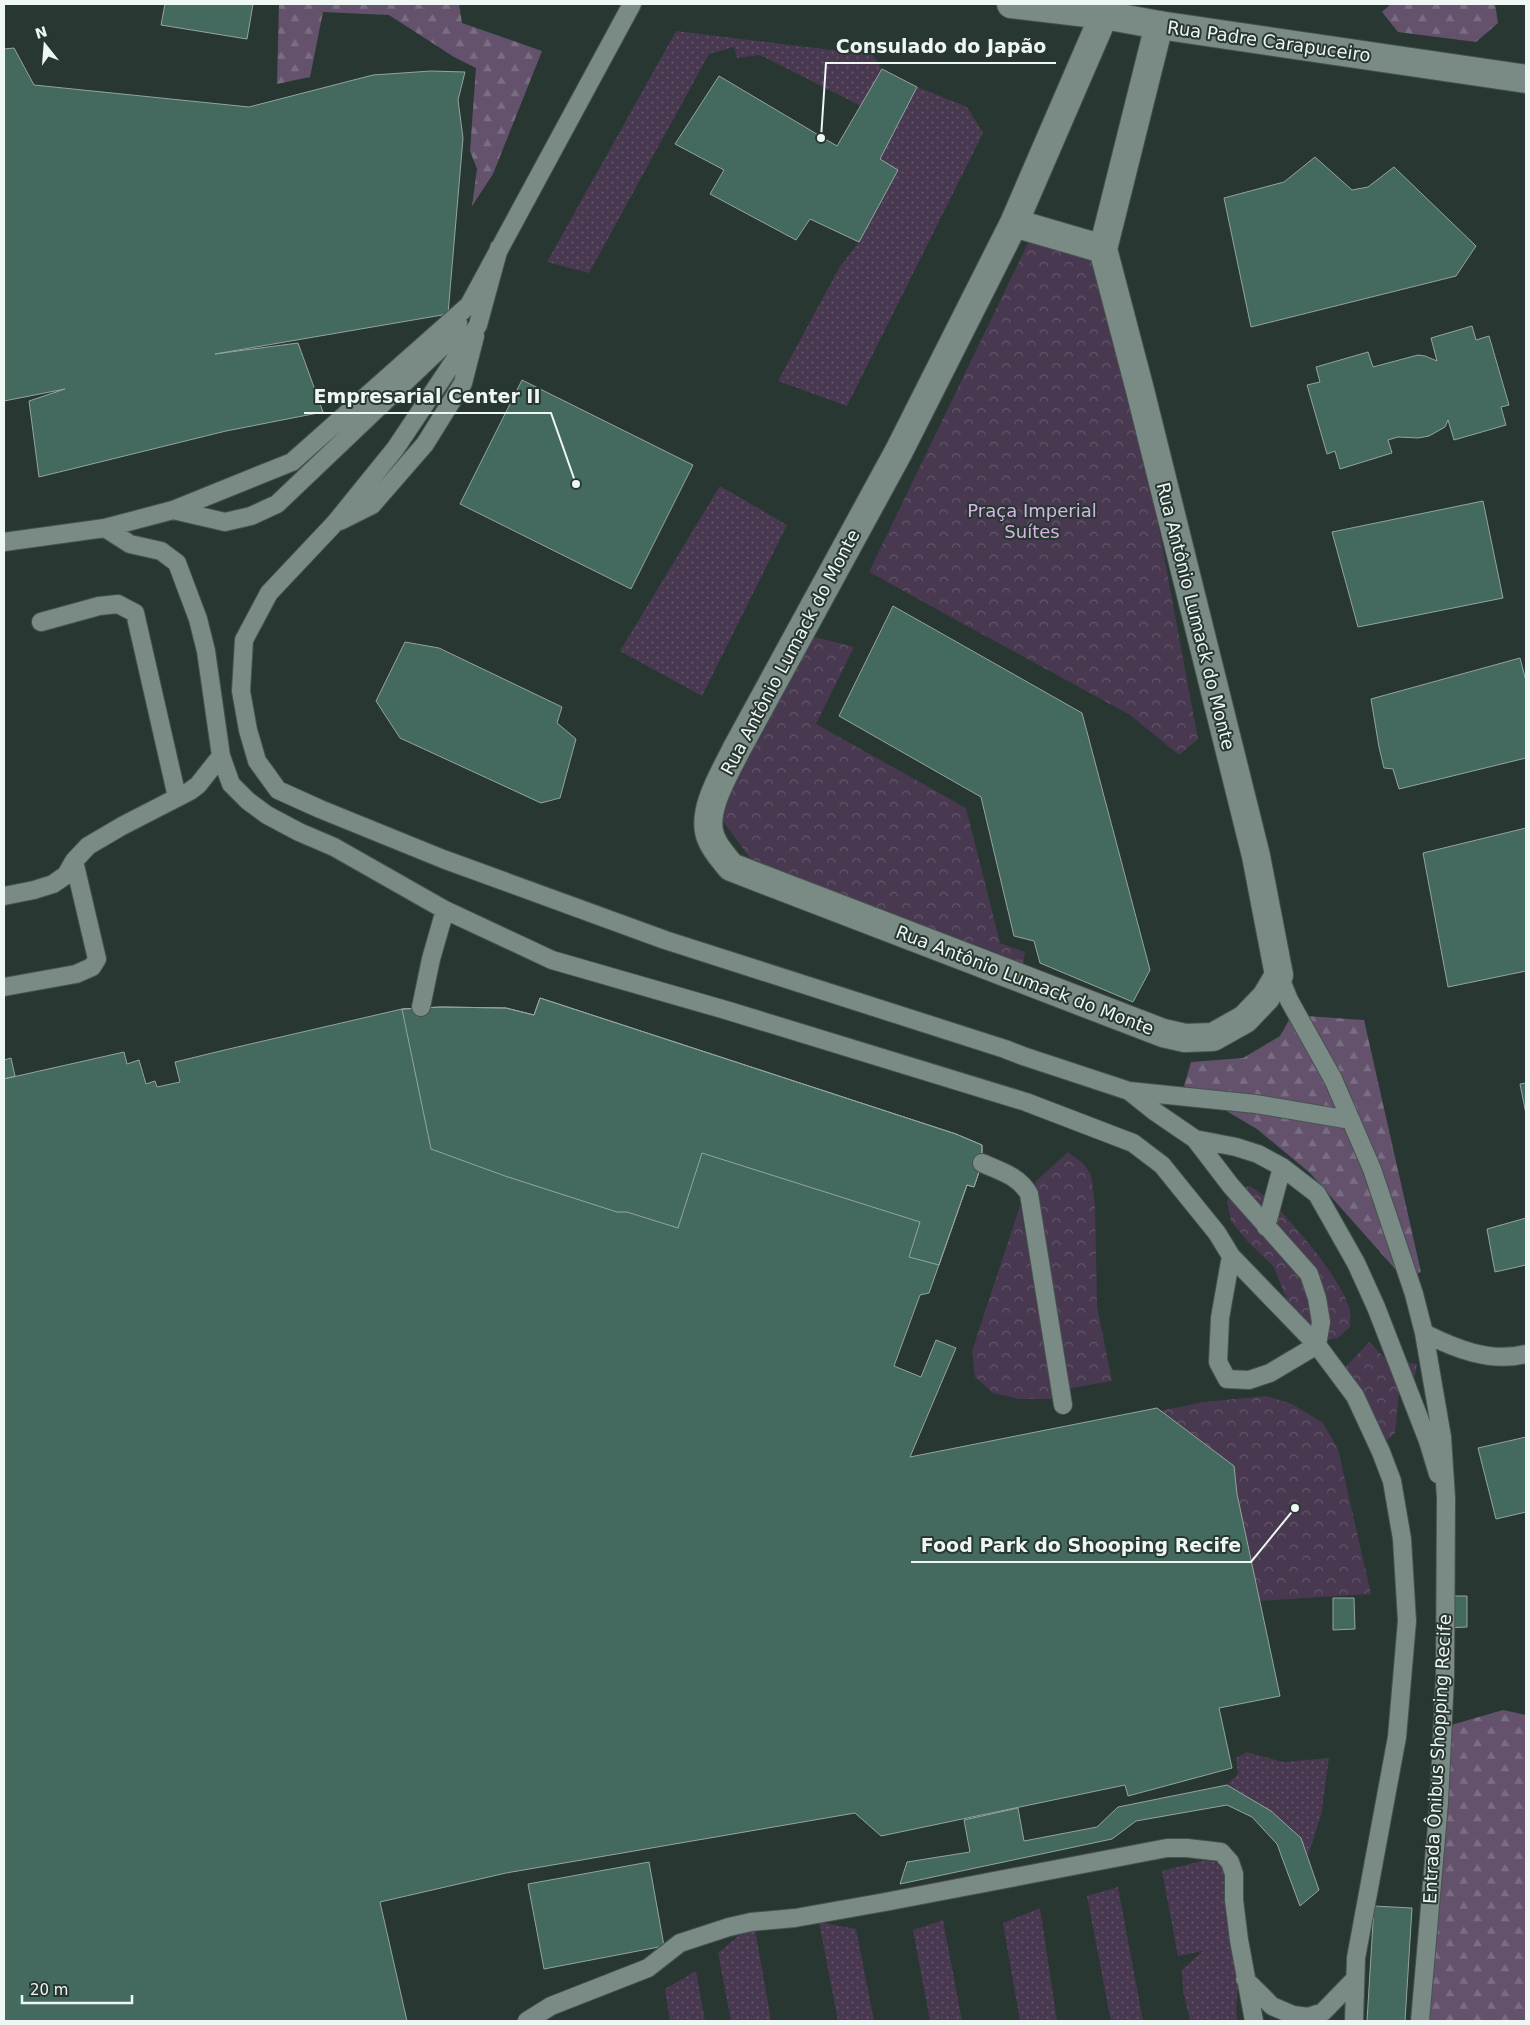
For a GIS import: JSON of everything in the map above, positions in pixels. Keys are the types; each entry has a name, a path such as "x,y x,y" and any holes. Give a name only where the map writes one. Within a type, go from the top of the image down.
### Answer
{"street":[{"name":"Rua Padre Carapuceiro","path":"1011,4 1104,15 1158,25 1526,79"},
{"name":"Rua Antônio Lumack do Monte","path":"1104,15 1014,223 899,451 732,758 716,791 709,817 710,837 731,867 1163,1033 1185,1038 1214,1037 1245,1019 1266,997 1279,975 1256,856 1103,249 1158,25"},
{"path":"1014,223 1103,249"}],"lane":[{"path":"173,510 225,522 251,516 277,504 346,441 445,344 469,305 632,4"},
{"path":"499,248 463,383 425,444 372,505 335,523 269,593 244,640 241,691 248,730 257,761 278,790 443,859 665,940 1005,1048 1023,1056 1129,1091 1256,1104 1351,1120"},
{"path":"4,542 105,528 173,510 292,462 469,305"},
{"path":"105,528 130,544 161,551 177,563 198,619 206,651 221,756 232,784 248,801 267,815 299,832 334,847 445,910 552,960 738,1014 1005,1096 1133,1144 1162,1165 1217,1233 1231,1256 1316,1345 1355,1396 1392,1481 1402,1539 1407,1621 1397,1737 1356,1958 1354,2021"},
{"path":"41,622 99,606 118,604 135,613 177,797"},
{"path":"4,896 53,884 66,875 88,846 198,785 221,756"},
{"path":"4,987 76,974 92,967 97,959 74,862"},
{"path":"421,1007 430,959 445,910"},
{"name":"Entrada Ônibus Shopping Recife","path":"1279,975 1289,1000 1333,1079 1372,1169 1414,1294 1424,1333 1442,1437 1446,1498 1445,1676 1439,1803 1420,2021"},
{"path":"1129,1091 1195,1139 1266,1227 1309,1274 1318,1298 1322,1322 1316,1345 1270,1373 1249,1380 1227,1379 1218,1362 1220,1318 1231,1256"},
{"path":"1195,1139 1236,1147 1258,1154 1282,1166 1317,1194 1356,1262 1376,1307 1428,1441 1446,1498"},
{"path":"982,1163 1015,1177 1024,1184 1029,1194 1063,1405"},
{"path":"1266,1227 1282,1166"},
{"path":"1424,1333 1453,1348 1483,1356 1514,1357 1526,1354"},
{"path":"527,2021 551,2006 594,1987 628,1977 648,1968 680,1944 729,1927 885,1902 1167,1848 1221,1852 1230,1862 1234,1874 1234,1900 1245,1979 1254,2021"},
{"path":"1245,1979 1272,2006 1293,2015 1308,2017 1323,2012 1354,1980"}],"green space":[{"path":"279,4 459,4 462,23 542,51 493,174 472,206 477,169 470,151 476,68 454,57 389,15 323,12 310,77 277,84"},
{"path":"1391,4 1495,4 1498,23 1476,42 1398,32 1382,12"},
{"path":"676,31 873,55 882,69 861,106 760,55 737,58 734,47 709,54 589,273 547,262"},
{"path":"917,87 967,107 983,133 847,406 778,381 839,268 859,242 898,170 880,159"},
{"name":"Praça Imperial Suítes","path":"1029,241 1093,261 1153,497 1198,739 1179,755 1130,715 869,572"},
{"path":"720,486 787,525 702,696 620,651"},
{"path":"807,635 854,647 816,724 966,808 1000,943 1025,952 1023,967 750,858 719,816"},
{"path":"1292,1015 1364,1020 1421,1272 1404,1279 1310,1173 1257,1129 1184,1086 1191,1062 1243,1058 1280,1036"},
{"path":"1068,1152 1084,1164 1091,1175 1095,1206 1097,1306 1112,1381 1066,1389 1035,1182"},
{"path":"1250,1186 1287,1218 1314,1250 1338,1284 1350,1311 1350,1327 1338,1338 1316,1342 1288,1303 1274,1267 1248,1242 1231,1221 1227,1202 1232,1191"},
{"path":"1020,1206 1056,1399 1019,1399 993,1393 975,1377 972,1351"},
{"path":"1369,1342 1385,1358 1417,1364 1414,1381 1399,1392 1395,1433 1387,1440 1341,1372"},
{"path":"1266,1396 1292,1404 1323,1423 1338,1449 1371,1594 1259,1601 1237,1494 1234,1466 1159,1411 1204,1402"},
{"path":"1503,1710 1526,1715 1526,2021 1423,2021 1451,1725"},
{"path":"1247,1752 1283,1762 1329,1758 1321,1815 1308,1856 1301,1838 1267,1809 1227,1785 1238,1774 1236,1758"},
{"path":"1205,1860 1234,1866 1242,1943 1236,2009 1237,2021 1190,2021 1183,1991 1182,1970 1203,1951 1178,1956 1162,1871"},
{"path":"1118,1887 1143,2021 1111,2021 1087,1896"},
{"path":"1040,1908 1057,2021 1020,2021 1003,1923"},
{"path":"943,1920 962,2021 930,2021 913,1930"},
{"path":"819,1922 856,1929 874,2021 838,2021"},
{"path":"754,1923 771,2021 731,2021 718,1953"},
{"path":"696,1971 705,2021 670,2021 665,1989"}],"building":[{"path":"165,4 253,4 247,39 161,25"},
{"path":"14,48 34,85 249,107 373,75 431,71 465,72 458,100 463,138 448,314 215,354 298,343 323,412 226,431 39,477 29,401 65,389 4,401 4,49"},
{"path":"882,69 917,87 880,159 898,170 859,242 810,219 796,240 710,194 724,170 675,144 719,76 837,146"},
{"path":"1315,157 1352,190 1368,187 1394,167 1476,246 1456,276 1251,327 1224,198 1284,182"},
{"path":"1472,326 1476,340 1489,336 1509,405 1501,407 1506,425 1454,440 1448,420 1445,427 1429,436 1418,438 1398,437 1388,440 1392,453 1340,469 1335,451 1327,454 1307,385 1320,382 1316,367 1368,352 1373,367 1418,355 1437,361 1431,338"},
{"path":"522,380 693,465 631,589 460,504"},
{"path":"1483,501 1503,598 1358,627 1332,532"},
{"path":"893,606 1082,713 1150,970 1133,1002 1040,963 1034,941 1014,936 981,797 839,716"},
{"path":"405,642 439,648 562,707 557,723 576,739 560,798 541,803 400,738 376,701"},
{"path":"1520,658 1526,681 1526,758 1399,789 1393,769 1384,768 1371,699"},
{"path":"1526,828 1526,971 1448,987 1423,853"},
{"path":"540,998 956,1134 982,1145 982,1163 974,1187 967,1185 929,1293 920,1295 894,1366 921,1377 936,1340 956,1348 910,1457 1157,1408 1234,1466 1237,1494 1280,1696 1219,1708 1232,1768 1128,1796 1125,1785 881,1836 855,1813 506,1873 380,1902 407,2021 4,2021 4,1079 124,1052 127,1064 139,1060 146,1084 155,1081 157,1087 180,1082 175,1062 233,1048 402,1009 441,1007 506,1008 534,1015"},
{"path":"540,998 956,1134 982,1145 982,1163 974,1187 967,1185 939,1265 909,1257 920,1222 702,1153 678,1228 627,1212 617,1212 505,1176 431,1149 402,1009 441,1007 506,1008 534,1015"},
{"path":"11,1058 15,1076 4,1079 4,1060"},
{"path":"1526,1083 1526,1114 1520,1084"},
{"path":"1526,1218 1526,1265 1495,1272 1487,1229"},
{"path":"1526,1437 1526,1512 1496,1519 1478,1448"},
{"path":"1445,1596 1467,1596 1467,1627 1446,1628"},
{"path":"1333,1598 1354,1598 1355,1629 1333,1630"},
{"path":"1227,1785 1271,1811 1301,1838 1319,1890 1300,1906 1277,1844 1252,1817 1227,1805 1136,1821 1112,1839 900,1884 907,1862 970,1852 964,1820 1018,1808 1024,1841 1097,1827 1118,1807"},
{"path":"649,1862 664,1946 544,1969 528,1884"},
{"path":"1374,1906 1412,1908 1405,2021 1367,2021"}],"place":[{"name":"Consulado do Japão","path":"821,138"},
{"name":"Empresarial Center II","path":"576,484"},
{"name":"Food Park do Shooping Recife","path":"1295,1508"}]}
